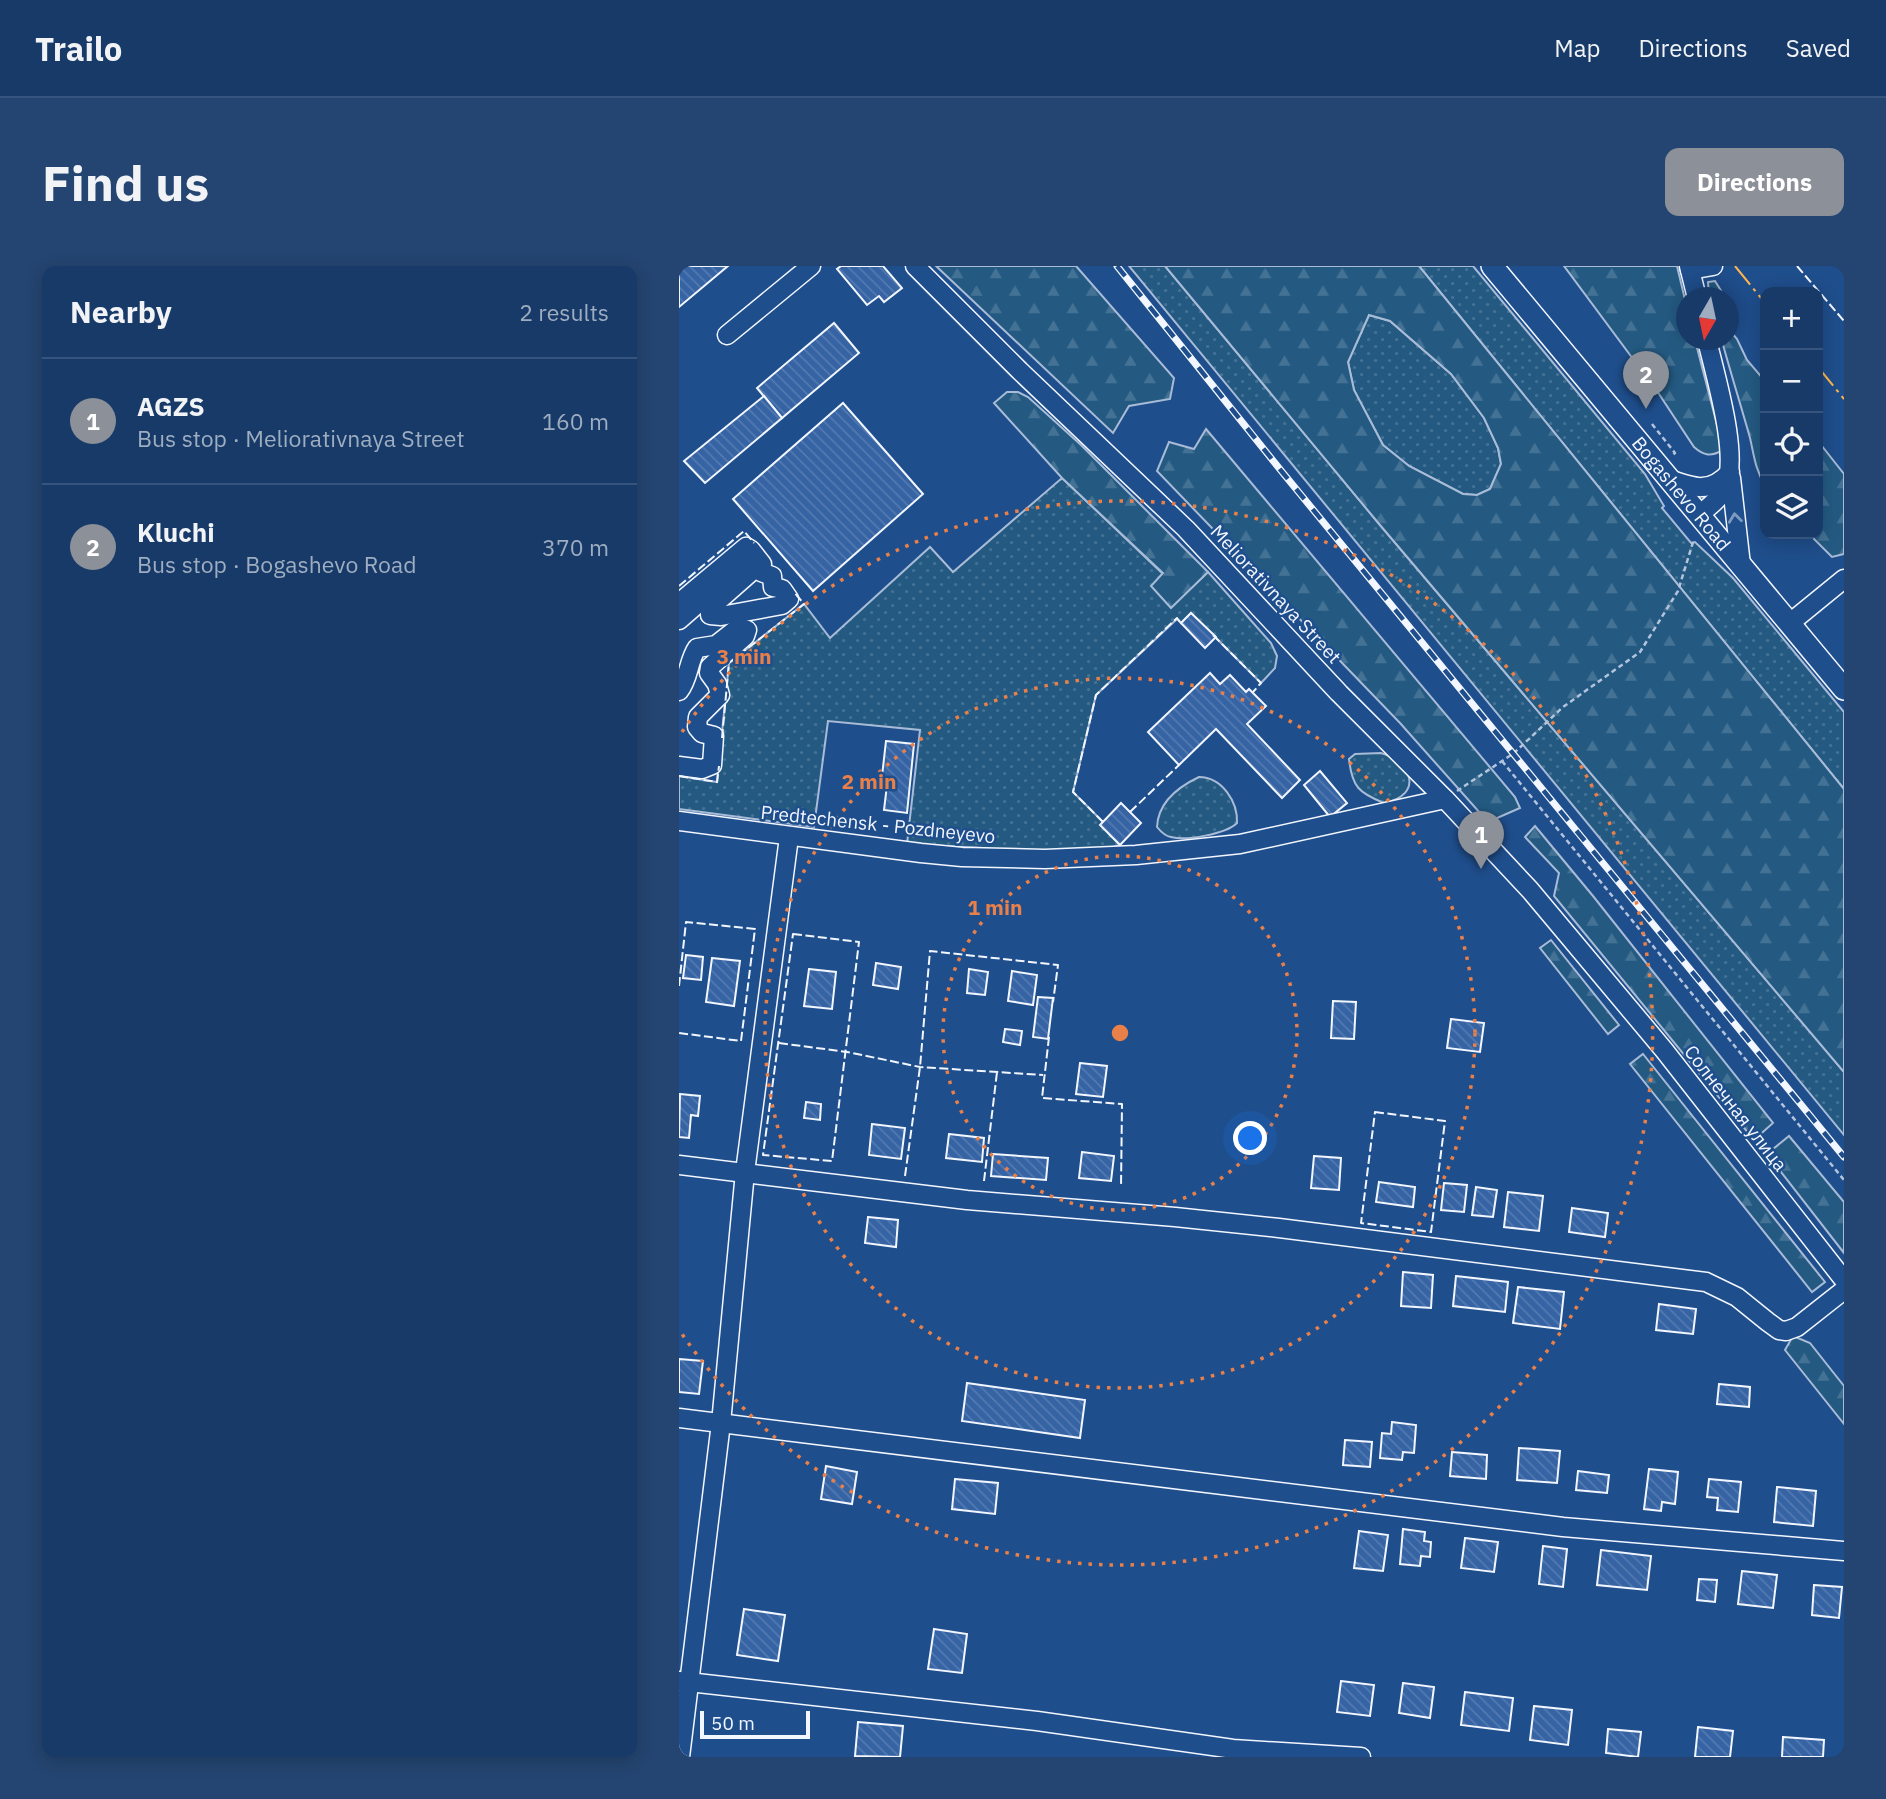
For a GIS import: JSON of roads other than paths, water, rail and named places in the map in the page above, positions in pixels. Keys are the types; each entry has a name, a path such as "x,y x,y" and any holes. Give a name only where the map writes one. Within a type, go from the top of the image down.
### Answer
{"main road":[{"name":"Bogashevo Road","path":"1492,266 1667,470 1699,515 1844,689"}],"street":[{"path":"727,335 811,266"},
{"name":"Meliorativnaya Street","path":"915,266 1020,371 1186,528 1339,694 1445,799 1530,890 1593,963"},
{"path":"1694,287 1690,268 1713,266"},
{"path":"1709,350 1725,422 1741,565"},
{"path":"1667,470 1702,488 1719,484 1730,472"},
{"path":"1699,515 1725,490 1730,472"},
{"path":"679,603 746,547 762,564 761,572 772,576 773,587 782,589 789,599 782,605 721,616 710,615 710,608 752,571 754,564 749,561 721,584 706,592 679,620"},
{"path":"1790,623 1844,579"},
{"path":"679,691 697,648 716,645 739,627 747,630 745,636 710,667 709,673 717,684 720,695 698,718 697,727 702,733 714,737 712,765 702,769 679,766"},
{"name":"Predtechensk - Pozdneyevo","path":"679,821 962,857 1045,859 1136,855 1240,844 1445,799"},
{"path":"680,1757 684,1682 721,1423 745,1172 789,837"},
{"name":"Солнечная улица","path":"1593,963 1844,1280"},
{"path":"679,1165 967,1200 1253,1225 1706,1282 1737,1297 1779,1330 1786,1331 1797,1327 1844,1290"},
{"path":"679,1418 1563,1527 1844,1551"},
{"path":"684,1682 1037,1721 1233,1749 1361,1757"}],"railway":[{"path":"1117,266 1283,473 1844,1157"}],"place":[{"name":"Kluchi","path":"1646,409"},
{"name":"AGZS","path":"1481,869"}]}
